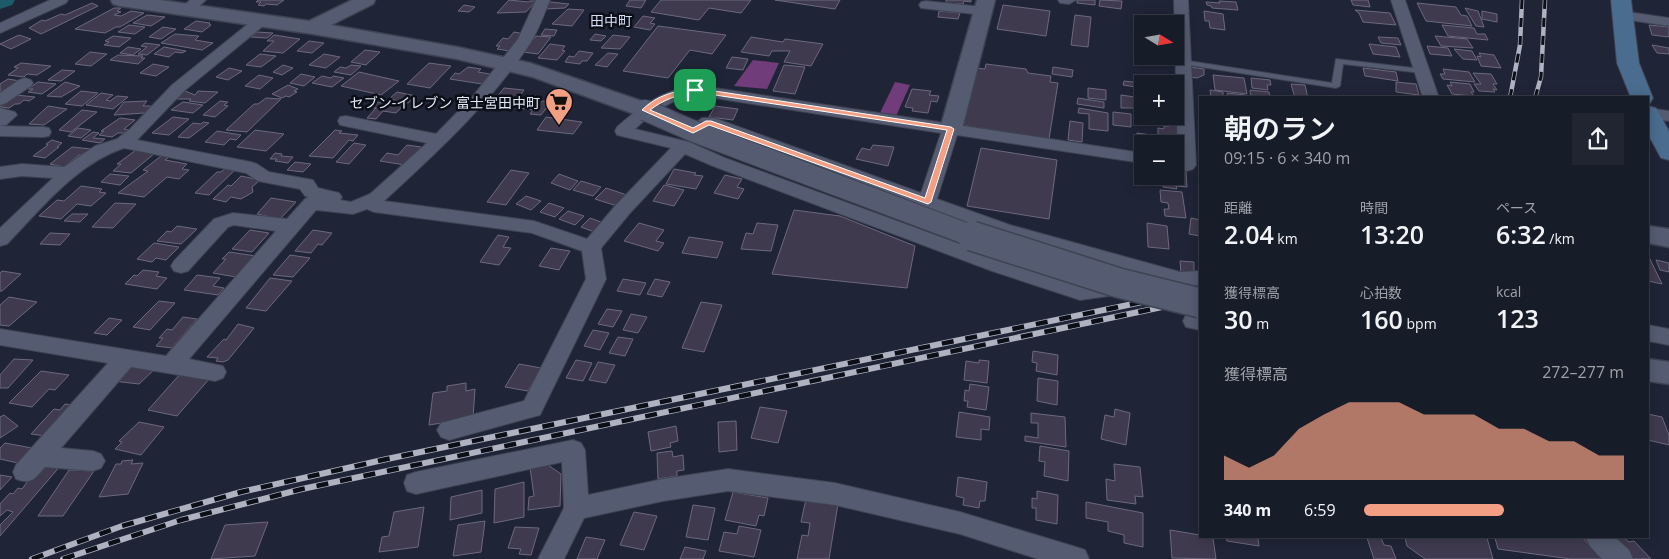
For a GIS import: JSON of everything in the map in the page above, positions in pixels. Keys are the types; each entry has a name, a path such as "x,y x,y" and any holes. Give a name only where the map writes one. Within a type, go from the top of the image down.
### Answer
{"main road":[{"path":"1621,7 1628,63 1641,96"},
{"path":"1649,115 1669,153"}],"street":[{"path":"0,29 61,0"},
{"path":"120,0 193,5 263,20 314,26 507,64 645,110 688,138 718,162 999,266 1080,293 1199,278"},
{"path":"314,26 366,0"},
{"path":"171,365 311,203 352,208 376,198 440,140 479,99 526,40 543,0"},
{"path":"1181,0 1181,15"},
{"path":"1398,0 1430,96"},
{"path":"926,5 984,5 951,129 928,202"},
{"path":"1621,7 1669,22"},
{"path":"123,144 136,133 178,88 263,20"},
{"path":"1183,65 1193,109 1187,165"},
{"path":"0,100 26,83"},
{"path":"645,110 658,100 695,90 1134,157"},
{"path":"0,113 9,115 0,121"},
{"path":"1649,113 1669,116"},
{"path":"346,121 440,140"},
{"path":"449,430 532,408 596,279 591,247 688,138 708,122 1004,230 1180,279"},
{"path":"0,131 43,132"},
{"path":"688,138 979,239 1119,283 1198,315"},
{"path":"0,239 68,173 100,150 123,144 250,168 264,177 307,184 311,192 352,202"},
{"path":"0,173 22,170 68,173"},
{"path":"374,206 534,227 591,247"},
{"path":"181,266 221,224 233,219 291,226"},
{"path":"1649,234 1669,238"},
{"path":"1649,333 1669,337"},
{"path":"0,337 214,372"},
{"path":"93,461 33,464 126,358"},
{"path":"1649,370 1669,373"},
{"path":"416,483 573,450 576,509 551,559"},
{"path":"576,509 663,490 728,480 844,497 960,523 1076,559"},
{"path":"1599,538 1620,559"}],"lane":[{"path":"1184,62 1336,86 1340,61 1422,71"}],"shaded area":[{"path":"753,60 779,63 767,89 734,86"},
{"path":"895,82 910,85 896,116 879,115"}],"building":[{"path":"258,0 284,0 277,5 266,4 264,6 258,5 261,2 256,2"},
{"path":"509,0 536,1 526,12 497,13"},
{"path":"630,0 646,0 641,8 626,6"},
{"path":"661,0 751,0 741,13 709,8 699,20 651,12"},
{"path":"775,0 840,0 835,9"},
{"path":"946,0 971,0 971,2 964,1 963,4 946,3"},
{"path":"1077,0 1095,0 1095,5 1077,3"},
{"path":"1100,0 1122,1 1121,9 1099,6"},
{"path":"1351,0 1368,0 1370,7 1353,5"},
{"path":"1219,1 1236,2 1238,10 1212,8 1206,2 1220,3"},
{"path":"550,2 569,4 565,8 545,9"},
{"path":"92,3 98,6 41,34 29,28 42,20 45,21 61,14 65,15"},
{"path":"1417,3 1456,7 1461,15 1467,16 1472,26 1426,21"},
{"path":"464,5 475,7 469,12 458,11"},
{"path":"1003,5 1050,11 1046,36 997,29"},
{"path":"114,8 121,8 117,11 121,12 114,15 121,16 131,11 144,13 120,27 105,33 75,29"},
{"path":"1465,8 1478,11 1484,27 1476,26"},
{"path":"568,9 584,10 572,26 552,24"},
{"path":"1355,10 1390,13 1396,25 1363,22 1359,13"},
{"path":"939,11 960,13 958,19 938,17"},
{"path":"1204,11 1223,14 1225,30 1210,28 1209,21 1205,21"},
{"path":"1482,11 1497,14 1497,22 1482,19"},
{"path":"147,15 165,17 151,26 133,23"},
{"path":"1075,15 1091,17 1088,47 1071,45"},
{"path":"643,16 655,18 650,23 655,24 650,30 634,27"},
{"path":"196,21 210,23 211,25 202,32 184,29"},
{"path":"129,25 145,27 135,34 118,32"},
{"path":"1442,25 1474,28 1477,34 1485,34 1488,40 1448,36"},
{"path":"1649,25 1669,27 1669,37 1652,35"},
{"path":"658,26 726,35 712,54 690,50 668,78 623,71"},
{"path":"163,27 176,29 161,39 149,37"},
{"path":"545,29 557,30 554,36 541,35"},
{"path":"257,32 273,33 267,38 251,37"},
{"path":"514,32 525,34 510,51 497,49 500,46 496,46 503,38 508,39"},
{"path":"175,34 199,36 195,40 213,43 202,50 161,43"},
{"path":"595,34 606,36 601,41 590,40"},
{"path":"19,35 31,39 11,49 0,44"},
{"path":"274,35 300,39 283,53 263,51 274,41 267,41"},
{"path":"613,35 630,37 620,49 601,48"},
{"path":"113,36 131,38 119,47 104,45 109,42 105,41"},
{"path":"536,36 551,37 538,54 523,52"},
{"path":"1435,36 1467,39 1473,48 1441,46"},
{"path":"751,37 783,42 785,39 823,44 811,66 784,62 790,51 772,51 769,56 741,52"},
{"path":"1378,37 1398,38 1401,45 1381,43"},
{"path":"309,41 324,43 312,53 297,51"},
{"path":"145,43 160,45 147,55 138,54 147,47 141,46"},
{"path":"550,44 565,46 562,50 565,51 557,60 538,58"},
{"path":"1369,44 1396,47 1400,57 1373,54"},
{"path":"1652,45 1669,48 1669,54 1657,53"},
{"path":"1427,46 1448,48 1452,56 1430,54"},
{"path":"128,47 141,49 133,55 120,53"},
{"path":"164,47 186,51 182,53 175,52 169,57 154,54"},
{"path":"1454,49 1472,51 1477,60 1463,59"},
{"path":"365,50 380,52 366,65 351,62"},
{"path":"579,51 593,53 587,61 582,61 580,64 565,62 569,56 574,57"},
{"path":"90,52 107,54 91,66 75,64"},
{"path":"608,53 618,54 607,67 595,65"},
{"path":"1479,53 1494,55 1501,68 1481,66 1477,56 1481,57"},
{"path":"260,54 276,56 261,67 246,65"},
{"path":"324,54 340,57 326,68 309,65"},
{"path":"118,55 143,56 141,58 145,58 138,64 110,60"},
{"path":"732,57 748,59 743,70 726,68"},
{"path":"21,63 51,66 37,75 27,74 24,77 8,75 18,68 14,67"},
{"path":"429,63 451,66 430,88 407,84"},
{"path":"153,64 169,67 156,76 140,73"},
{"path":"986,64 1026,69 1028,73 1051,76 1050,82 1058,83 1049,139 961,125 976,68 985,69"},
{"path":"283,65 293,68 282,75 273,72"},
{"path":"351,65 361,66 351,75 334,72 340,67 346,68"},
{"path":"784,65 805,67 795,94 773,91"},
{"path":"468,67 481,69 478,72 490,74 482,84 450,79 455,73 459,74"},
{"path":"1053,67 1073,70 1072,77 1052,74"},
{"path":"1190,67 1204,69 1204,75 1197,78 1190,77"},
{"path":"229,68 242,71 228,80 216,77"},
{"path":"1363,68 1396,72 1398,81 1365,76"},
{"path":"1443,69 1469,72 1475,82 1443,79 1440,74 1445,74"},
{"path":"62,70 75,71 61,81 48,80"},
{"path":"359,72 399,81 381,95 341,86"},
{"path":"1473,73 1491,74 1497,84 1493,84 1497,90 1493,89 1495,92 1479,91 1474,84 1481,84"},
{"path":"301,74 315,77 304,86 290,83"},
{"path":"259,75 273,78 260,89 245,86"},
{"path":"1213,75 1244,78 1247,94 1215,90"},
{"path":"322,76 344,78 332,87 312,83"},
{"path":"1251,78 1270,80 1271,85 1267,85 1268,90 1252,88"},
{"path":"8,79 20,81 0,94 0,84"},
{"path":"1134,80 1134,87 1123,85 1124,81 1133,82"},
{"path":"38,82 56,84 42,94 28,92 33,89 28,89"},
{"path":"65,82 80,86 61,97 47,96"},
{"path":"1396,82 1416,84 1419,95 1396,92"},
{"path":"1450,82 1470,84 1474,92 1471,92 1474,96 1452,94 1447,85 1452,86"},
{"path":"1291,84 1305,85 1308,96 1294,96"},
{"path":"288,85 298,89 294,91 297,92 289,97 282,98 272,94"},
{"path":"504,88 524,90 513,105 493,102"},
{"path":"1088,88 1106,90 1106,100 1088,98"},
{"path":"912,89 931,91 929,95 939,96 937,102 931,101 928,113 912,111 913,108 905,107"},
{"path":"1210,90 1223,92 1223,96 1211,96"},
{"path":"1250,90 1269,92 1270,96 1251,96"},
{"path":"81,91 98,93 82,106 65,104"},
{"path":"185,91 195,95 198,91 218,92 205,103 189,101 191,99 177,99"},
{"path":"397,92 416,96 408,103 389,99"},
{"path":"101,93 113,95 106,100 110,101 117,96 128,97 113,109 86,105"},
{"path":"1227,93 1245,95 1245,96 1228,96"},
{"path":"16,95 35,97 29,101 24,100 9,108 0,107"},
{"path":"529,95 536,96 533,100 551,102 541,115 530,114 533,110 519,108"},
{"path":"1121,95 1134,97 1134,108 1121,108"},
{"path":"266,98 281,99 247,132 226,130 254,104 258,104"},
{"path":"1078,98 1104,102 1104,108 1077,104"},
{"path":"147,101 143,106 151,106 145,113 114,115 124,102"},
{"path":"220,101 228,102 224,105 228,106 215,117 203,115"},
{"path":"183,102 203,105 193,113 171,110"},
{"path":"377,102 403,106 396,113 383,111 376,119 367,118 376,108 372,108"},
{"path":"48,106 67,109 44,125 29,124"},
{"path":"715,106 738,109 733,120 709,117"},
{"path":"1079,108 1108,113 1108,131 1089,129 1089,114 1078,113"},
{"path":"82,110 97,112 71,132 59,130"},
{"path":"1113,112 1131,114 1131,127 1113,125"},
{"path":"173,117 189,119 169,135 152,133"},
{"path":"546,117 582,122 573,134 537,130"},
{"path":"120,118 135,120 124,129 129,130 124,133 118,133 112,137 99,135 104,131 101,131"},
{"path":"1070,121 1083,123 1082,142 1068,140"},
{"path":"203,122 209,123 189,138 178,137 193,123 201,124"},
{"path":"1179,125 1179,135 1158,135 1158,128 1164,129 1164,126"},
{"path":"78,128 91,130 81,138 68,136"},
{"path":"255,130 284,134 266,151 237,147"},
{"path":"335,130 342,131 339,133 358,135 353,141 349,140 333,158 309,156"},
{"path":"217,131 241,135 236,140 230,139 224,145 205,142"},
{"path":"93,132 99,133 93,138 105,139 100,143 82,140"},
{"path":"52,140 62,143 45,158 33,156 48,145 46,144"},
{"path":"354,143 366,145 349,164 336,162"},
{"path":"407,145 421,147 405,165 380,161 387,153 398,155"},
{"path":"873,145 894,147 888,166 856,159 862,148 870,150"},
{"path":"72,147 91,149 83,155 79,155 64,167 50,164"},
{"path":"981,148 1057,160 1049,219 967,206"},
{"path":"136,150 155,153 131,173 113,171 121,164 117,164"},
{"path":"275,153 282,154 281,156 293,157 288,163 275,161 277,159 270,159"},
{"path":"161,156 169,157 165,160 187,164 182,169 189,170 179,179 167,177 144,197 118,193 148,171 143,170"},
{"path":"295,162 311,164 303,172 287,170"},
{"path":"227,167 237,168 209,195 195,193 217,172 221,172"},
{"path":"674,169 703,176 696,189 666,184"},
{"path":"511,170 529,173 506,205 487,202"},
{"path":"1184,171 1186,171 1187,187 1176,186 1177,189 1163,187 1163,185 1184,185"},
{"path":"110,174 129,176 120,185 101,182"},
{"path":"559,174 578,181 570,190 551,183"},
{"path":"725,175 742,179 737,187 744,189 738,199 714,193"},
{"path":"241,176 260,180 252,187 253,192 241,199 231,197 226,202 213,199 228,185 231,186"},
{"path":"581,181 601,187 593,196 573,190"},
{"path":"664,185 684,190 674,206 653,201"},
{"path":"81,186 102,189 99,192 106,193 91,206 77,204 61,219 39,216 57,200 64,201"},
{"path":"606,188 627,195 617,206 595,199"},
{"path":"1160,190 1182,192 1186,218 1165,216 1164,209 1169,209 1168,203 1161,202"},
{"path":"526,196 541,201 531,210 516,204"},
{"path":"271,198 296,202 280,219 257,214"},
{"path":"115,203 136,204 113,228 92,227"},
{"path":"549,203 564,208 555,217 540,212"},
{"path":"794,210 840,216 915,246 907,288 772,274"},
{"path":"568,211 584,216 575,225 559,219"},
{"path":"72,214 88,214 80,222 64,221"},
{"path":"590,218 606,224 597,233 581,227"},
{"path":"1191,218 1199,220 1199,236 1189,234"},
{"path":"639,223 664,230 656,241 664,243 658,251 624,241"},
{"path":"757,223 778,225 771,251 741,249 746,233 753,234"},
{"path":"1147,223 1167,226 1169,249 1148,247"},
{"path":"177,226 197,229 181,244 157,241 167,231 171,232"},
{"path":"250,230 269,233 252,252 232,249"},
{"path":"313,230 332,233 322,245 318,244 311,253 295,251"},
{"path":"50,233 70,234 60,245 40,244"},
{"path":"498,235 509,237 503,247 511,248 499,265 480,262"},
{"path":"689,237 723,242 717,258 682,253"},
{"path":"154,243 179,247 166,260 156,258 152,262 137,259"},
{"path":"551,248 570,251 559,270 539,266"},
{"path":"229,252 256,256 236,277 213,273 226,259 222,259"},
{"path":"290,255 310,258 293,277 273,275"},
{"path":"1649,257 1662,284 1649,281"},
{"path":"1656,260 1669,263 1669,272 1660,270"},
{"path":"1180,261 1194,262 1194,275 1181,273"},
{"path":"143,270 159,272 156,276 167,278 157,289 125,284 134,275 137,276"},
{"path":"2,271 21,274 0,291 0,273"},
{"path":"197,275 220,278 213,286 224,288 218,295 184,290"},
{"path":"270,278 292,281 266,311 246,308"},
{"path":"623,279 646,283 640,295 617,291"},
{"path":"655,279 670,282 662,297 647,294"},
{"path":"9,297 37,302 9,326 0,325 0,305"},
{"path":"159,301 175,303 150,330 133,327"},
{"path":"701,302 722,305 704,352 682,348"},
{"path":"607,309 622,311 613,327 598,324"},
{"path":"631,314 647,317 638,333 623,330"},
{"path":"183,317 197,319 172,348 156,346 163,338 159,338 167,329 172,330"},
{"path":"109,318 122,320 107,335 94,333"},
{"path":"238,324 254,328 228,360 223,362 216,361 218,358 207,357 224,339 226,340"},
{"path":"593,330 609,333 600,350 584,346"},
{"path":"618,337 633,339 625,356 609,353"},
{"path":"1033,351 1058,355 1057,375 1036,371 1037,363 1032,362"},
{"path":"14,359 33,360 8,388 0,388 0,375"},
{"path":"576,360 592,363 583,381 566,378"},
{"path":"979,360 989,361 987,383 964,380 966,361 979,363"},
{"path":"598,362 615,365 606,383 589,380"},
{"path":"132,363 157,367 139,384 113,381"},
{"path":"519,364 541,368 528,391 505,387"},
{"path":"41,371 69,375 55,390 49,389 32,407 9,403"},
{"path":"181,373 210,378 177,416 148,410"},
{"path":"1038,378 1058,381 1057,405 1037,401"},
{"path":"466,383 466,391 475,389 473,418 429,425 433,393 447,391 447,386"},
{"path":"970,384 989,387 986,410 967,407 968,401 964,401 965,390 969,391"},
{"path":"65,404 74,405 46,436 31,434 54,409 60,410"},
{"path":"760,407 787,411 778,443 751,438"},
{"path":"1115,409 1130,413 1126,445 1101,439 1105,415 1114,417"},
{"path":"959,412 990,417 989,430 981,429 981,440 956,437"},
{"path":"1031,413 1065,417 1066,447 1025,441 1025,436 1038,438 1038,423 1031,423"},
{"path":"1649,414 1662,417 1669,435 1669,445 1649,440"},
{"path":"4,415 18,426 0,438 0,417"},
{"path":"736,421 737,450 719,452 718,422"},
{"path":"139,422 164,427 141,455 115,449 122,442 119,441"},
{"path":"676,426 678,441 670,443 671,447 651,451 648,432"},
{"path":"5,443 32,448 18,463 0,459 0,448"},
{"path":"1040,446 1069,451 1068,481 1044,476 1045,462 1039,461"},
{"path":"672,451 673,457 683,455 684,470 677,471 677,476 658,479 657,453"},
{"path":"133,460 131,464 143,463 128,494 99,497 116,464 121,464 122,461"},
{"path":"47,463 62,464 0,536 0,525 13,512 7,510 0,516 0,504 10,493 13,494 18,488 22,489 30,478"},
{"path":"1114,464 1140,467 1143,497 1135,496 1136,504 1107,500 1106,479 1115,481"},
{"path":"548,465 561,474 560,506 528,510 529,497 534,496 530,467"},
{"path":"69,470 94,471 63,516 38,516"},
{"path":"0,475 12,477 0,490"},
{"path":"958,477 987,482 985,501 980,501 979,508 963,505 964,498 956,496"},
{"path":"524,482 524,517 494,523 495,489"},
{"path":"482,490 482,513 450,520 451,497"},
{"path":"1037,491 1058,495 1057,524 1036,520 1036,508 1032,508 1032,498 1037,499"},
{"path":"733,492 768,498 764,516 759,515 756,526 725,520"},
{"path":"806,499 838,504 829,559 797,559 802,535 808,536 810,523 801,522"},
{"path":"1086,502 1143,513 1143,547 1124,543 1124,535 1108,531 1108,522 1086,518"},
{"path":"693,505 715,508 708,540 686,537"},
{"path":"424,507 418,547 379,552 382,537 389,536 394,512"},
{"path":"634,512 657,516 644,550 620,545"},
{"path":"485,521 481,552 453,556 458,525"},
{"path":"268,522 255,556 211,559 225,525"},
{"path":"739,526 761,530 754,557 719,551 724,532 737,534"},
{"path":"515,527 539,528 531,555 519,554 521,549 508,548"},
{"path":"1170,530 1199,535 1199,538 1213,538 1216,559 1172,558"},
{"path":"586,537 605,540 597,559 577,559"},
{"path":"1226,538 1258,538 1259,546 1227,541"},
{"path":"1367,538 1381,538 1384,545 1391,546 1396,559 1374,559"},
{"path":"1405,538 1487,538 1493,559 1425,559 1407,546"},
{"path":"1495,538 1583,538 1602,559 1571,559 1498,549"},
{"path":"1609,538 1624,538 1629,542 1634,541 1651,559 1629,559"},
{"path":"685,547 706,551 703,559 680,559"}],"waterway":[{"path":"0,2 4,0"}],"railway":[{"path":"1510,96 1520,45 1522,0"},
{"path":"1536,96 1541,77 1545,0"},
{"path":"32,559 122,526 241,492 387,459 1199,290"},
{"path":"63,559 181,520 302,489 1199,299"}],"place":[{"name":"セブン-イレブン 富士宮田中町","path":"559,126"}],"district":[{"name":"田中町","path":"611,20"}],"route":[{"path":"695,90 951,129 928,202 708,122 693,131 645,110 658,100 675,93 695,90"}]}
